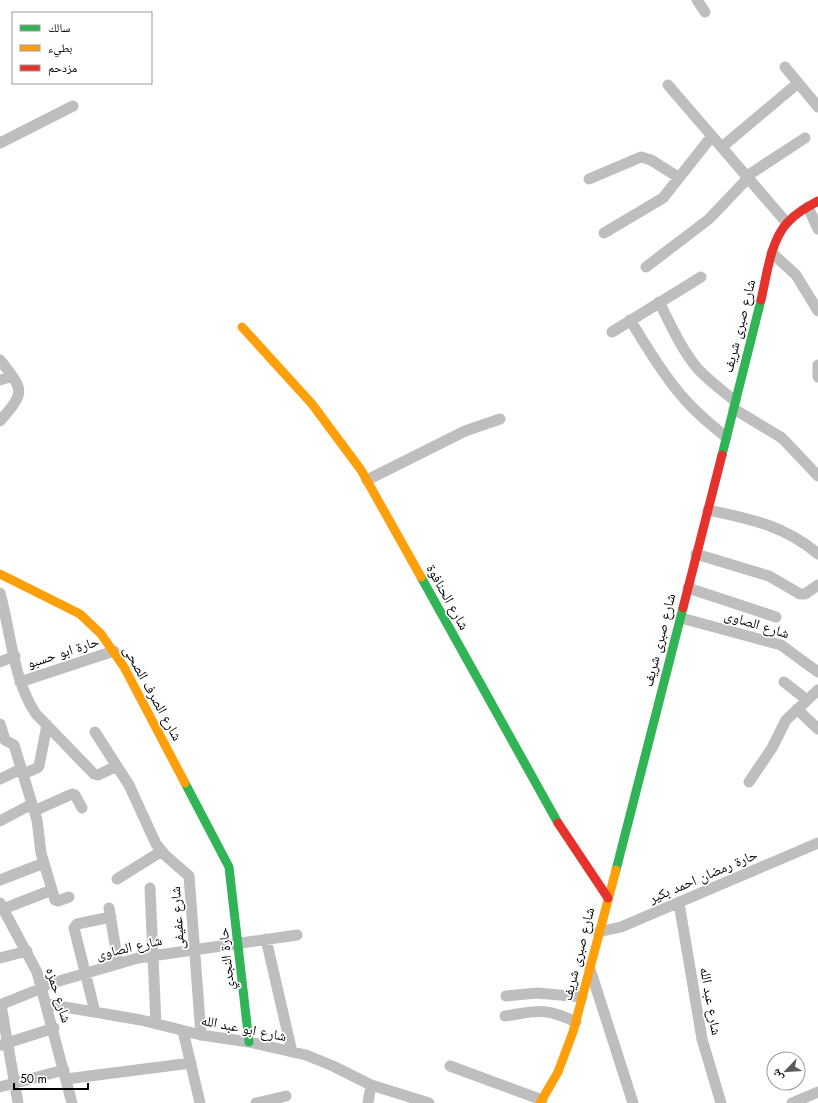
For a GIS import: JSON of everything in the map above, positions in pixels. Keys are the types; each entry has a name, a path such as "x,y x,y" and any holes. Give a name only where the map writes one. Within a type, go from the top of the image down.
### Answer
{"street":[{"path":"697,0 705,12"},
{"path":"785,67 818,107"},
{"path":"722,147 798,83"},
{"path":"668,85 786,222"},
{"path":"0,143 73,106"},
{"path":"604,233 663,198 678,177 712,136"},
{"path":"646,266 709,218 748,177 805,138"},
{"path":"589,179 641,157 651,160 678,177"},
{"name":"شارع صبرى شريف","path":"450,1066 541,1102 561,1065 576,1022 598,932 638,787 735,405 772,252 778,234 786,222 818,201"},
{"path":"808,207 818,229"},
{"path":"772,252 796,275 818,311"},
{"path":"612,332 701,277"},
{"path":"659,302 690,360 735,405 782,438 818,476"},
{"path":"630,320 680,395 726,438"},
{"name":"شارع الحنافوة","path":"242,327 312,404 367,480 555,818 608,898"},
{"path":"0,360 17,384 19,396 17,402 0,421"},
{"path":"818,365 818,377"},
{"path":"0,380 12,376"},
{"path":"367,480 465,431 500,419"},
{"path":"708,510 774,526 800,540 818,554"},
{"path":"696,554 769,576 800,594 805,594 818,585"},
{"name":"شارع الصرف الصحى","path":"0,574 21,583 46,599 71,609 95,627 114,651 218,845 231,874"},
{"path":"688,588 776,617"},
{"path":"0,593 20,682 29,704 47,726 94,774 98,775 117,766"},
{"name":"شارع الصاوى","path":"680,618 781,645 818,672"},
{"name":"حارة ابو حسبو","path":"20,682 114,651"},
{"path":"0,662 15,656"},
{"path":"784,682 807,700"},
{"path":"749,782 772,748 782,726 797,709 818,690"},
{"path":"797,709 818,729"},
{"path":"0,724 5,740 14,745 33,807 44,863 52,890 57,901 69,897"},
{"path":"0,778 37,768 47,726"},
{"name":"شارع عفيفى","path":"95,732 129,785 156,844 189,876 201,1036"},
{"path":"0,821 33,807 72,794 76,796 82,808"},
{"name":"حارة رمضان احمد بكير","path":"598,932 622,927 818,843"},
{"path":"117,879 162,851"},
{"path":"0,880 44,863"},
{"name":"حارة النجدي","path":"231,874 249,1042"},
{"path":"150,888 156,1024"},
{"path":"2,910 52,890"},
{"name":"شارع عبد الله","path":"679,903 702,1039 721,1103"},
{"name":"شارع حمزه","path":"2,910 27,951 42,987 54,1028 72,1103"},
{"path":"95,1012 74,927 110,913 118,963"},
{"name":"شارع الصاوى","path":"0,1005 42,987 118,963 153,955 296,935"},
{"path":"266,939 292,1052"},
{"path":"0,958 27,951"},
{"path":"589,968 633,1103"},
{"path":"506,996 544,993 582,997"},
{"name":"شارع ابو عبد الله","path":"47,1004 156,1024 201,1036 249,1042 292,1052 333,1066 372,1085 429,1103"},
{"path":"0,1005 3,1044 15,1083 18,1103"},
{"path":"505,1016 544,1010 576,1022"},
{"path":"3,1044 54,1028"},
{"path":"183,1031 200,1103"},
{"path":"0,1087 15,1083 65,1075 191,1063"},
{"path":"368,1103 372,1085"},
{"path":"792,1103 818,1092"},
{"path":"256,1103 286,1096"}],"traffic: fast":[{"path":"722,455 761,300"},
{"path":"421,577 558,823"},
{"path":"616,870 683,608"},
{"path":"185,783 229,867 249,1042"}],"traffic: slow":[{"path":"242,327 312,404 361,470 421,577"},
{"path":"0,574 80,614 101,634 124,667 185,783"},
{"path":"540,1103 558,1072 573,1032 616,870"}],"traffic: jam":[{"path":"761,300 770,259 781,231 794,216 818,201"},
{"path":"683,608 722,455"},
{"path":"558,823 608,898"}]}
